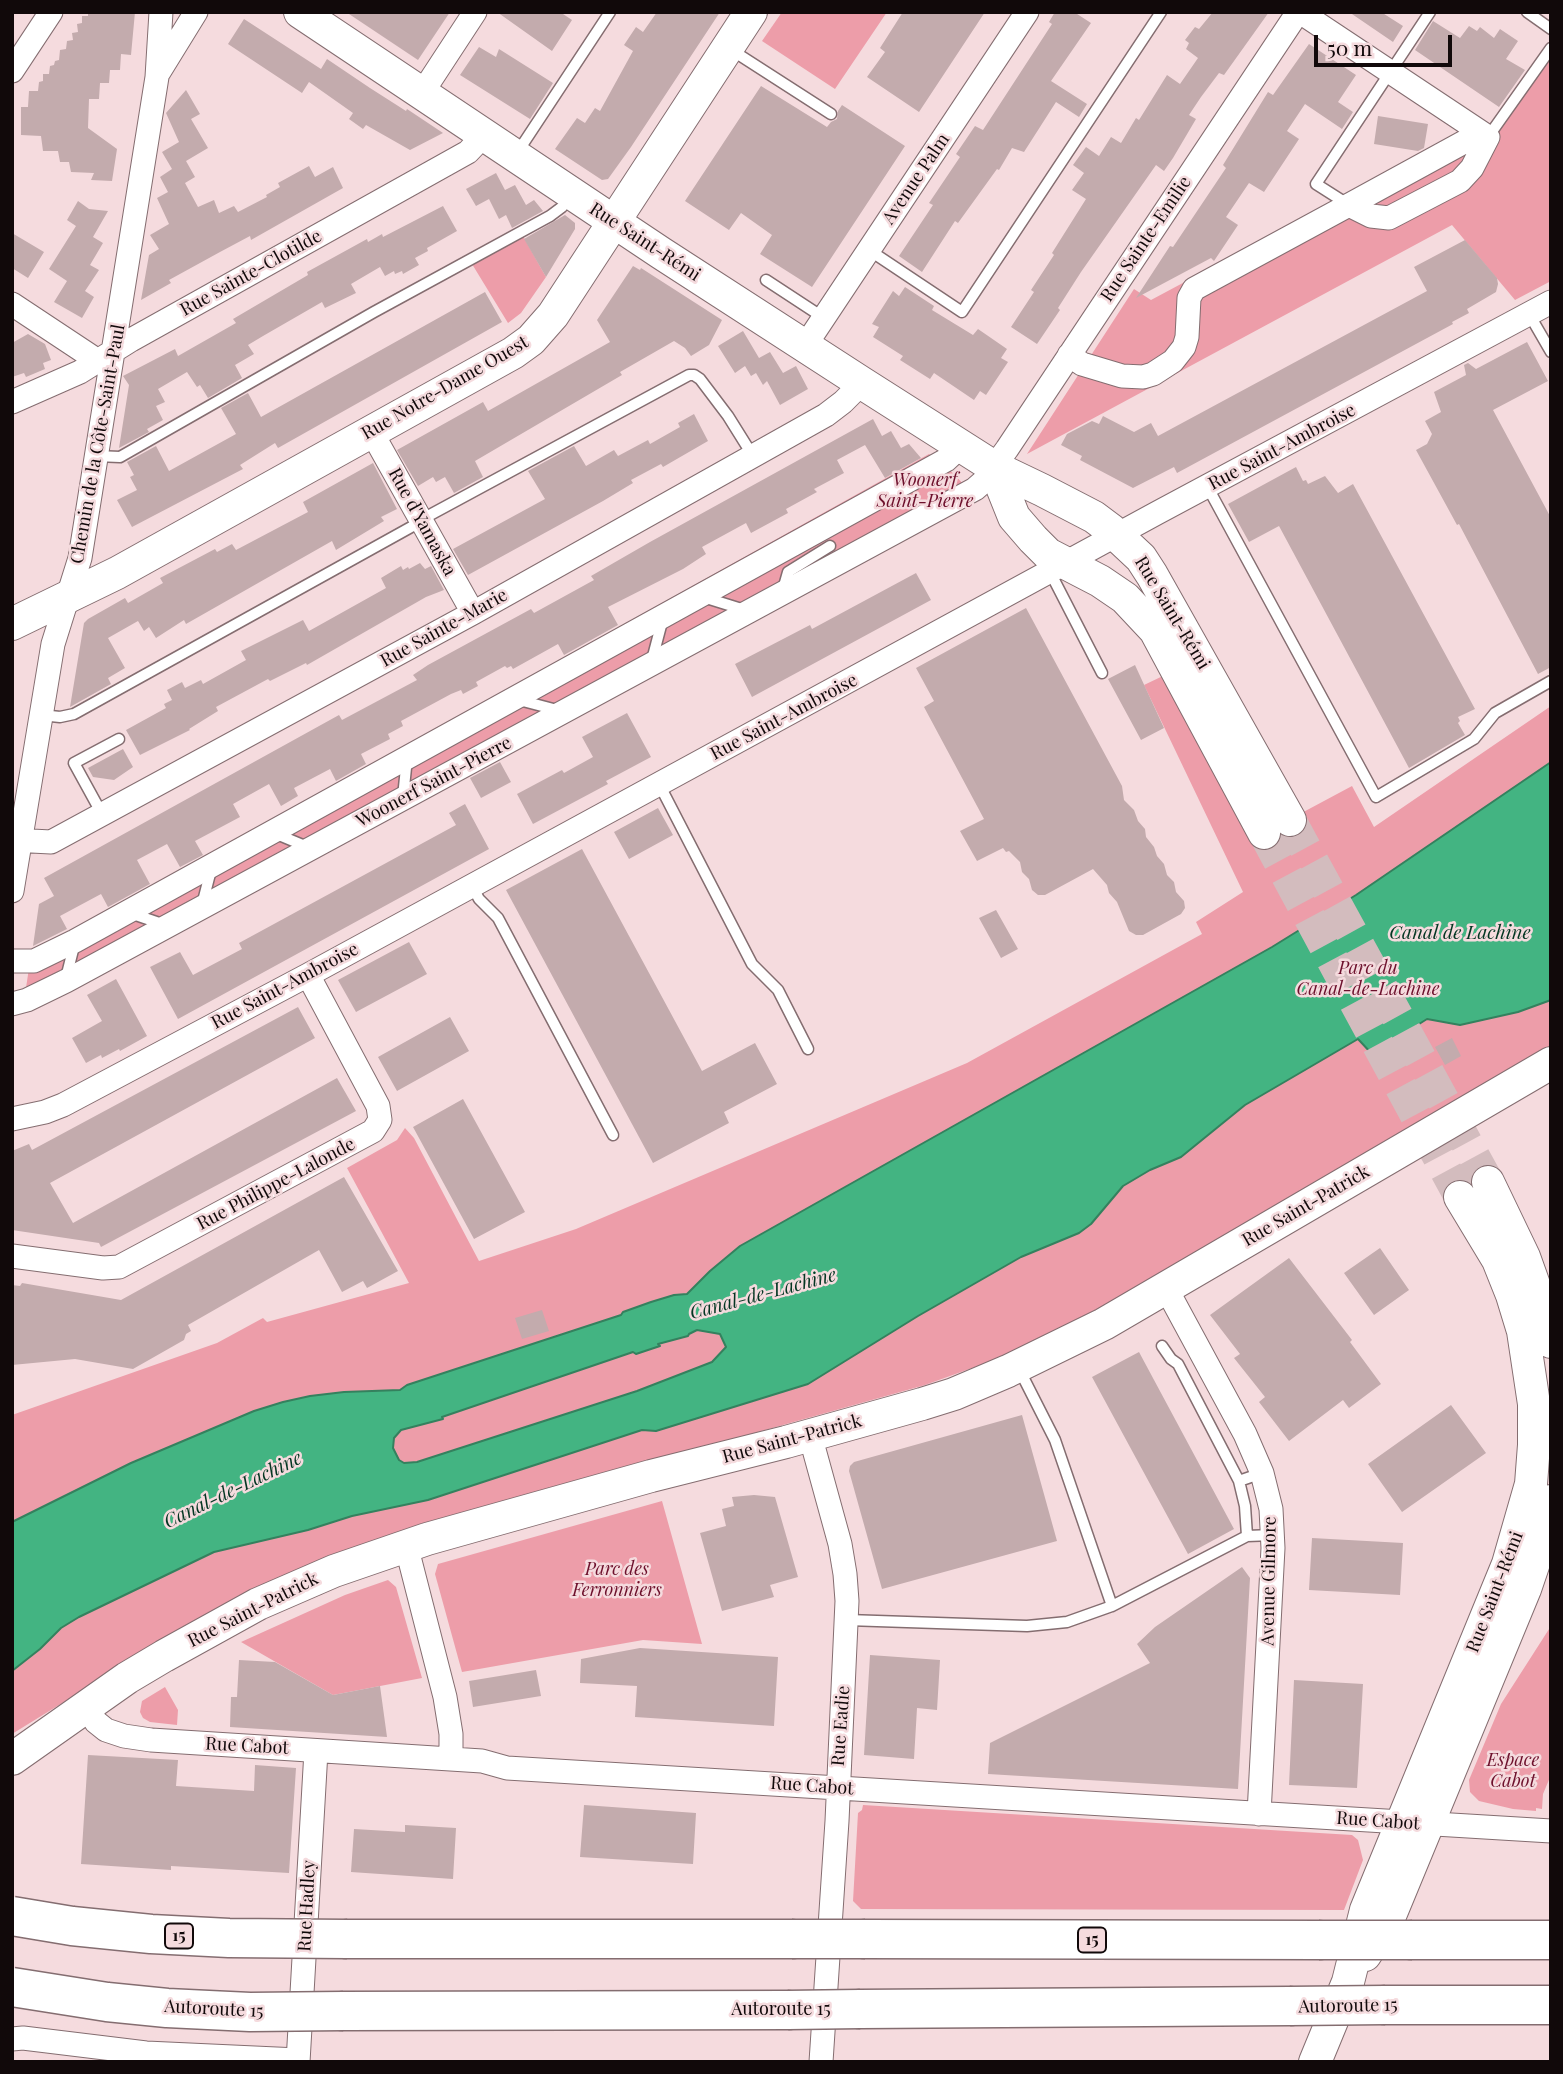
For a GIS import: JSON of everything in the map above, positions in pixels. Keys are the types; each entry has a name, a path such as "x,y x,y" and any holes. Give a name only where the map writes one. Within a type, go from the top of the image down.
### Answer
{"highway":[{"name":"15","path":"12,1916 151,1934 240,1938 1551,1940"},
{"name":"Autoroute 15","path":"12,1987 107,2002 250,2012 1551,2005"}],"main road":[{"name":"Rue Saint-Rémi","path":"300,12 331,26 484,135 862,383 994,467 1094,517 1117,535 1141,558 1157,583 1277,826 1155,630 1119,594 1058,568 1014,517 994,467"},
{"name":"Rue Notre-Dame Ouest","path":"12,624 117,573 513,353 531,340 553,315 751,12"},
{"name":"Rue Saint-Patrick","path":"12,1759 164,1656 258,1604 334,1571 406,1545 651,1476 810,1436 947,1396 1018,1366 1104,1324 1551,1063"},
{"path":"1488,1182 1524,1257 1551,1342"},
{"name":"Rue Saint-Rémi","path":"1415,1823 1508,1564 1527,1503 1533,1464 1534,1404 1520,1321 1498,1261 1460,1197"},
{"name":"Rue Saint-Rémi","path":"1315,2062 1348,1982 1366,1910 1415,1823 1531,1572 1551,1501"}],"street":[{"path":"12,71 51,12"},
{"name":"Chemin de la Côte-Saint-Paul","path":"12,891 16,840 53,644 80,558 96,456 106,355 157,77 161,12"},
{"name":"Chemin de la Côte-Saint-Paul","path":"157,77 197,12"},
{"path":"422,93 475,12"},
{"name":"Avenue Palm","path":"805,346 1027,12"},
{"path":"1299,12 1482,134"},
{"name":"Rue Sainte-Emilie","path":"994,467 1299,12"},
{"path":"1349,205 1379,218 1389,218 1400,213 1464,178 1472,168 1482,134"},
{"path":"1069,355 1082,364 1122,376 1143,377 1153,374 1173,361 1184,347 1187,337 1187,305 1194,289 1482,134"},
{"name":"Rue Sainte-Clotilde","path":"12,402 106,355 468,152 484,135"},
{"path":"12,304 106,355"},
{"name":"Rue Saint-Ambroise","path":"12,1119 62,1105 308,975 1208,486 1543,310"},
{"name":"Rue Sainte-Marie","path":"16,840 51,842 472,613 753,456 836,408 862,383"},
{"name":"Rue d'Yamaska","path":"371,431 472,613"},
{"name":"Woonerf Saint-Pierre","path":"12,961 34,961 75,941 946,460 961,446"},
{"name":"Woonerf Saint-Pierre","path":"12,1004 27,1000 66,981 975,489 994,467"},
{"name":"Rue Philippe-Lalonde","path":"12,1256 110,1269 119,1267 373,1131 380,1120 378,1106 308,975"},
{"name":"Avenue Gilmore","path":"1166,1288 1189,1357 1245,1434 1262,1473 1271,1509 1273,1535 1259,1814"},
{"name":"Rue Eadie","path":"810,1436 843,1560 847,1620 821,2062"},
{"path":"406,1545 445,1697 451,1734 451,1759"},
{"name":"Rue Cabot","path":"87,1707 96,1722 106,1730 133,1738 482,1761 507,1768 1551,1832"},
{"name":"Rue Hadley","path":"298,2061 316,1751"},
{"path":"12,2039 23,2038 146,2053 298,2061"}],"lane":[{"path":"516,156 610,12"},
{"path":"869,250 962,312 1161,12"},
{"path":"1349,205 1316,184 1430,12"},
{"path":"1527,12 1551,29"},
{"path":"728,48 831,114"},
{"path":"1482,134 1551,48"},
{"path":"96,456 120,457 394,301 550,216 573,194"},
{"path":"766,280 824,318"},
{"path":"1543,310 1551,352"},
{"path":"428,516 689,375 700,379 753,456"},
{"path":"1208,486 1376,797 1474,740 1495,713 1551,681"},
{"path":"823,571 838,520"},
{"path":"41,715 74,715 414,526"},
{"path":"782,593 788,572 830,546"},
{"path":"1058,568 1102,673"},
{"path":"701,596 749,611"},
{"path":"651,664 664,616"},
{"path":"514,699 564,711"},
{"path":"102,814 74,763 119,738"},
{"path":"403,799 407,758"},
{"path":"659,784 752,964 778,990 808,1049"},
{"path":"272,832 310,848"},
{"path":"201,908 212,865"},
{"path":"472,886 479,899 498,918 613,1135"},
{"path":"127,912 168,926"},
{"path":"66,981 75,941"},
{"path":"1162,1346 1171,1359 1189,1357 1239,1481 1245,1506 1247,1536"},
{"path":"1018,1366 1055,1440 1112,1606"},
{"path":"1239,1481 1262,1473"},
{"path":"847,1620 1031,1626 1067,1622 1112,1606 1247,1536 1273,1535"}],"green space":[{"path":"782,12 887,12 835,89 762,41"},
{"path":"1551,55 1551,281 1515,300 1452,225 1027,454 1134,289 1151,300 1456,137 1483,154"},
{"path":"523,236 546,277 521,313 508,323 472,264"},
{"name":"Woonerf Saint-Pierre","path":"929,454 954,474 976,498 22,1014 31,955"},
{"name":"Parc du Canal-de-Lachine","path":"1167,674 1253,839 1352,786 1374,827 1551,706 1551,1047 1125,1297 1044,1339 925,1385 655,1461 179,1631 12,1734 12,1415 217,1343 263,1318 267,1322 409,1283 347,1168 397,1140 405,1128 414,1138 479,1261 576,1229 967,1063 1202,934 1196,922 1243,892 1144,685"},
{"name":"Parc des Ferronniers","path":"662,1501 702,1644 643,1640 462,1672 435,1574 438,1564"},
{"path":"388,1580 396,1587 422,1678 333,1695 241,1642 345,1595"},
{"name":"Espace Cabot","path":"1551,1626 1551,1775 1543,1794 1542,1809 1513,1809 1479,1801 1470,1792 1469,1780 1501,1704"},
{"path":"165,1687 178,1710 177,1725 150,1722 143,1718 140,1712 142,1701"},
{"path":"863,1805 1352,1835 1358,1840 1363,1860 1344,1910 861,1909 853,1901 858,1813"}],"water":[{"name":"Canal de Lachine","path":"1551,762 1551,1000 1518,1012 1460,1025 1427,1019 1372,1054 1358,1039 1245,1105 1181,1157 1150,1170 1123,1186 1091,1224 1079,1233 1021,1257 808,1384 656,1431 642,1430 428,1500 352,1516 308,1530 214,1552 79,1617 61,1628 12,1671 12,1522 131,1463 254,1411 310,1396 400,1390 407,1385 621,1315 651,1302 687,1294 740,1246 1272,947 1356,895","holes":["697,1330 720,1334 726,1347 712,1362 637,1391 417,1462 404,1463 399,1460 393,1448 394,1438 401,1430 443,1419 442,1417 633,1352 636,1354 660,1346 658,1344 688,1336"]}],"building":[{"path":"88,12 135,12 131,55 121,54 120,70 110,70 109,83 100,83 99,99 89,99 88,128 117,149 112,181 91,180 94,173 71,172 69,162 60,162 58,151 43,151 41,136 21,135 21,107 28,107 29,91 38,91 43,74 49,74 50,66 59,60 60,50 66,49 67,41 73,40 72,33 78,32 77,24 82,23 82,16 88,16"},
{"path":"346,12 450,12 418,60"},
{"path":"497,12 560,12 572,20 552,51"},
{"path":"657,12 720,12 631,147 608,179 602,180 555,149 577,118 585,123 595,108 600,111 633,51 624,45 636,27 643,32"},
{"path":"903,12 985,12 919,112 867,77 885,52 880,48"},
{"path":"1055,12 1074,12 1091,23 1051,81 1087,104 1079,117 1056,102 1024,152 1012,148 999,170 997,169 958,223 955,221 922,272 899,256 933,205 929,203 960,157 956,154 975,126 983,130 1052,24 1049,22"},
{"path":"1213,12 1269,12 1224,75 1219,73 1201,97 1189,115 1196,119 1173,158 1164,171 1156,165 1081,272 1037,344 1011,327 1034,292 1031,290 1086,199 1072,190 1084,173 1073,165 1086,147 1099,156 1111,137 1121,143 1167,75 1180,84 1198,58 1186,49 1189,43 1185,40 1195,27 1199,29"},
{"path":"1349,12 1381,12 1403,26 1393,42"},
{"path":"244,19 321,69 327,59 443,133 410,150 366,125 363,129 349,119 353,113 309,82 302,93 228,44"},
{"path":"1433,21 1460,38 1469,26 1477,31 1480,27 1494,38 1500,29 1518,41 1506,59 1525,70 1499,107 1415,50"},
{"path":"1309,44 1356,75 1338,102 1353,112 1342,129 1305,104 1287,131 1299,139 1264,192 1249,183 1226,217 1238,225 1214,261 1211,258 1136,298 1226,168 1223,165 1268,92 1273,95"},
{"path":"479,47 496,57 499,49 553,83 530,119 460,75"},
{"path":"761,86 827,127 837,119 842,105 905,146 812,287 760,254 772,235 741,213 729,230 685,201"},
{"path":"186,90 200,114 191,119 208,148 186,161 195,177 185,183 198,207 214,200 219,213 234,206 238,212 267,197 266,195 280,187 278,183 309,166 315,177 333,167 343,188 251,240 250,236 169,280 171,283 141,300 149,255 159,249 150,235 169,224 157,198 168,192 160,177 172,169 162,152 179,142 166,113"},
{"path":"1378,116 1428,124 1424,148 1418,151 1374,144"},
{"path":"496,173 505,190 515,185 526,205 534,200 543,211 512,228 506,215 499,219 489,199 476,206 466,189"},
{"path":"78,201 89,209 108,211 93,237 103,243 90,265 99,270 85,291 94,297 82,318 54,302 67,281 49,269 76,226 67,220"},
{"path":"443,206 457,231 415,258 419,265 403,274 402,271 395,274 394,271 385,276 380,267 351,284 356,293 325,308 322,302 248,345 254,354 235,365 242,378 208,398 187,372 158,389 165,402 156,406 163,420 147,429 149,432 119,448 129,385 123,376 175,349 178,356 236,323 233,319 308,275 307,272 367,239 368,242 382,234 383,237"},
{"path":"565,215 575,223 575,229 546,277 524,239"},
{"path":"12,233 44,252 28,278 12,268"},
{"path":"1465,240 1497,278 1496,292 1467,309 1469,313 1452,322 1453,324 1177,473 1174,467 1133,488 1080,460 1082,456 1061,445 1067,434 1092,421 1099,424 1103,416 1134,432 1151,423 1158,436 1427,291 1414,267"},
{"path":"633,266 640,270 641,268 722,320 709,345 691,356 674,341 620,372 622,375 475,461 483,477 454,493 445,477 436,482 433,477 418,486 397,450 483,402 488,411 610,342 597,320"},
{"path":"905,287 934,306 932,310 973,335 978,329 1007,349 1001,358 1008,362 986,395 980,391 974,400 934,373 930,379 900,360 903,356 873,337 879,327 872,324 893,291 899,296"},
{"path":"485,292 502,322 278,448 275,443 240,465 243,469 132,527 117,500 137,490 130,477 134,475 127,462 156,446 169,471 236,434 221,408 248,393 261,417"},
{"path":"743,331 759,358 770,352 783,373 796,366 808,389 780,405 767,381 763,385 756,373 751,376 745,366 735,373 718,346"},
{"path":"28,334 45,344 51,360 43,363 45,369 26,377 24,373 12,377 12,343"},
{"path":"1527,342 1548,381 1493,410 1551,518 1551,667 1538,674 1459,524 1457,525 1416,450 1427,444 1432,434 1425,421 1441,412 1434,392 1466,375 1464,365 1468,363 1476,369"},
{"path":"694,414 708,441 663,467 661,464 631,480 633,483 603,501 468,575 453,549 545,499 528,471 574,446 586,466 614,450 618,456 648,440 650,444 680,427 678,423"},
{"path":"873,419 882,436 891,431 901,448 909,444 921,458 885,478 865,445 837,460 844,473 814,489 817,492 786,509 788,513 751,533 746,523 702,547 706,554 683,569 608,607 618,625 564,655 558,644 513,669 511,666 505,666 476,682 478,686 463,694 461,690 451,694 401,721 403,726 388,734 390,739 361,754 366,764 336,781 330,769 294,788 298,796 281,806 269,784 233,804 240,817 195,841 203,855 180,867 167,844 137,860 150,884 108,907 101,894 60,916 67,929 33,946 39,904 54,896 44,878 339,715 342,720 417,680 413,675 428,665 531,609 534,613 594,580 591,576"},
{"path":"373,463 397,509 381,517 384,521 336,550 332,541 186,624 184,620 156,638 149,627 144,631 138,621 108,638 125,668 108,678 111,684 70,707 84,623 88,619 125,598 128,603 163,583 160,578 215,549 217,552 232,544 236,550 308,512 303,502"},
{"path":"1296,467 1303,481 1306,480 1308,484 1325,476 1338,493 1353,484 1475,709 1458,717 1458,723 1465,735 1409,768 1279,526 1249,542 1228,504"},
{"path":"420,563 425,569 431,566 444,590 426,597 307,665 306,663 270,681 268,679 216,707 218,711 190,730 140,755 126,730 166,708 164,704 172,700 167,690 182,682 185,688 201,680 203,684 246,660 241,651 303,620 309,631 386,588 381,578 401,566 403,570"},
{"path":"916,573 931,600 752,697 735,664 810,625 812,629"},
{"path":"1026,608 1122,786 1124,800 1134,810 1145,829 1146,837 1164,864 1167,875 1174,882 1176,892 1184,901 1185,908 1181,914 1143,935 1129,931 1117,902 1093,869 1045,895 1038,895 1022,872 1020,862 1009,851 1006,852 1003,848 977,861 960,831 984,819 924,707 934,701 916,668"},
{"path":"1135,665 1164,728 1141,740 1108,679"},
{"path":"627,713 651,757 606,781 608,784 533,824 517,794 593,757 582,737"},
{"path":"123,749 133,767 114,780 93,777 88,768"},
{"path":"500,762 511,782 481,798 470,778"},
{"path":"465,804 489,849 178,1019 150,967 180,952 193,975 242,949 239,943 456,825 449,813"},
{"path":"658,808 673,835 629,859 614,832"},
{"path":"582,849 702,1071 755,1043 777,1084 724,1112 729,1123 653,1163 506,890"},
{"path":"996,910 1018,949 1001,958 979,918"},
{"path":"409,942 427,974 356,1012 338,980"},
{"path":"116,979 147,1036 120,1051 119,1049 102,1058 101,1055 86,1063 72,1038 102,1021 87,995"},
{"path":"298,1007 315,1038 50,1183 73,1223 337,1078 356,1111 101,1247 99,1243 12,1230 12,1151 29,1144 32,1150"},
{"path":"450,1017 469,1051 397,1091 378,1057"},
{"path":"1452,1038 1461,1056 1445,1065 1435,1047"},
{"path":"463,1099 525,1212 474,1239 413,1127"},
{"path":"344,1177 398,1271 367,1288 363,1281 342,1292 319,1250 188,1325 191,1331 186,1334 184,1340 133,1369 75,1359 12,1365 12,1285 20,1286 22,1283 121,1300"},
{"path":"1380,1248 1409,1290 1374,1315 1344,1273"},
{"path":"1289,1258 1352,1340 1350,1342 1381,1384 1349,1408 1343,1400 1289,1441 1259,1402 1265,1397 1234,1358 1240,1354 1210,1315"},
{"path":"542,1310 549,1331 522,1339 515,1318"},
{"path":"1139,1352 1234,1529 1188,1554 1092,1377"},
{"path":"1451,1405 1486,1453 1402,1512 1368,1464"},
{"path":"1022,1415 1057,1541 882,1589 849,1471 850,1466 854,1462"},
{"path":"732,1497 775,1497 798,1577 770,1585 774,1597 722,1611 700,1533 726,1526 722,1509 734,1506"},
{"path":"1312,1538 1403,1543 1400,1595 1309,1590"},
{"path":"1242,1567 1250,1578 1238,1789 988,1774 990,1743 1150,1663 1137,1644 1155,1627"},
{"path":"640,1648 778,1657 774,1726 635,1717 637,1686 580,1683 581,1659"},
{"path":"870,1655 940,1660 937,1710 917,1708 914,1759 864,1755"},
{"path":"239,1660 275,1662 333,1695 380,1686 387,1737 230,1727 231,1697 237,1697"},
{"path":"536,1670 541,1696 473,1707 469,1681"},
{"path":"1294,1680 1363,1684 1357,1788 1289,1785"},
{"path":"88,1755 178,1760 176,1786 254,1791 255,1765 296,1768 289,1873 171,1866 171,1870 81,1864"},
{"path":"584,1805 696,1813 693,1864 580,1857"},
{"path":"405,1825 456,1828 453,1879 351,1872 354,1829 405,1832"}],"tunnel":[{"path":"1290,820 1488,1182"},
{"path":"1264,833 1460,1197"}],"water label":[{"name":"Canal-de-Lachine","path":"763,1294"},
{"name":"Canal-de-Lachine","path":"233,1490"}]}
